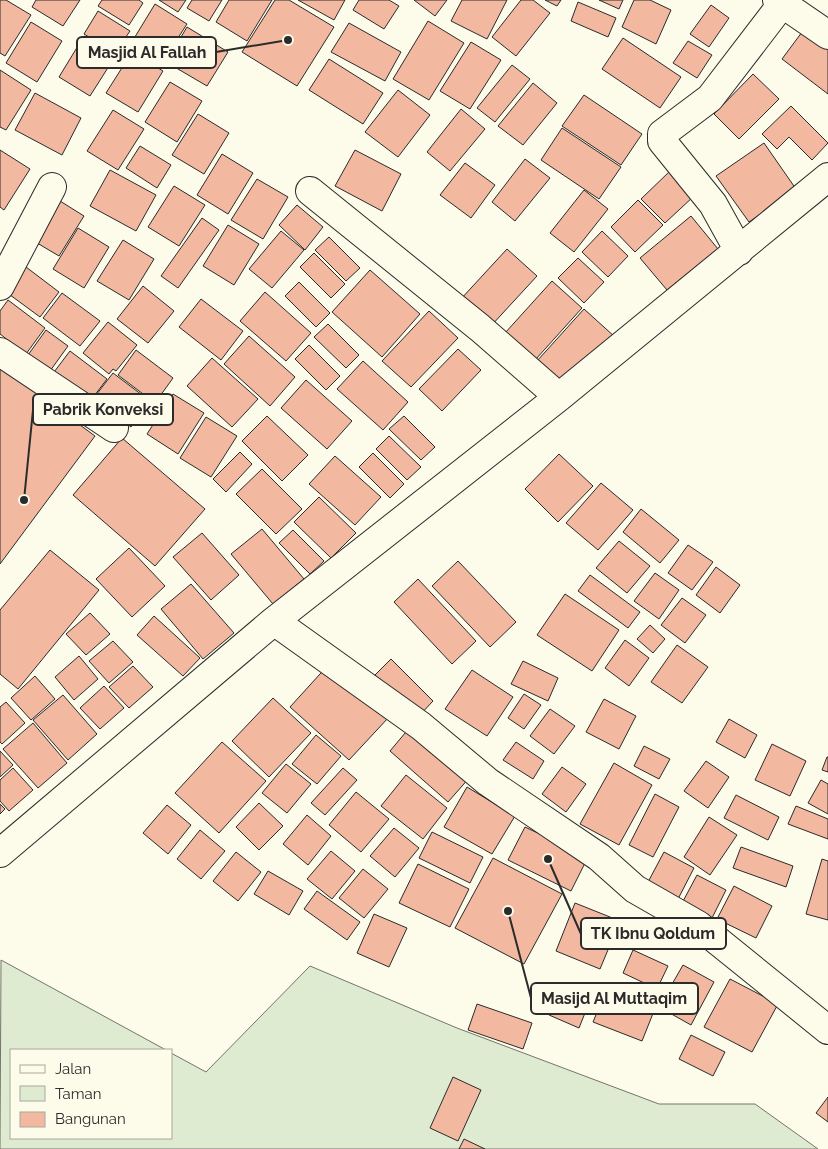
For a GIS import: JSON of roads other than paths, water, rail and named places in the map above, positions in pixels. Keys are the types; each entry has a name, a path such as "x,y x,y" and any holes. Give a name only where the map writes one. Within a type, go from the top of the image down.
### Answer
{"street":[{"path":"739,251 713,204 662,141 662,134 710,98 779,2 828,35"},
{"path":"0,853 274,621 559,397 828,177"},
{"path":"0,286 52,186"},
{"path":"310,191 480,328 559,397"},
{"path":"0,352 114,428"},
{"path":"274,621 421,726 488,782 599,856 635,889 698,926 828,1030"}],"place":[{"name":"Masjid Al Fallah","path":"288,40"},
{"name":"Pabrik Konveksi","path":"24,500"},
{"name":"TK Ibnu Qoldum","path":"548,859"},
{"name":"Masijd Al Muttaqim","path":"508,911"}]}
